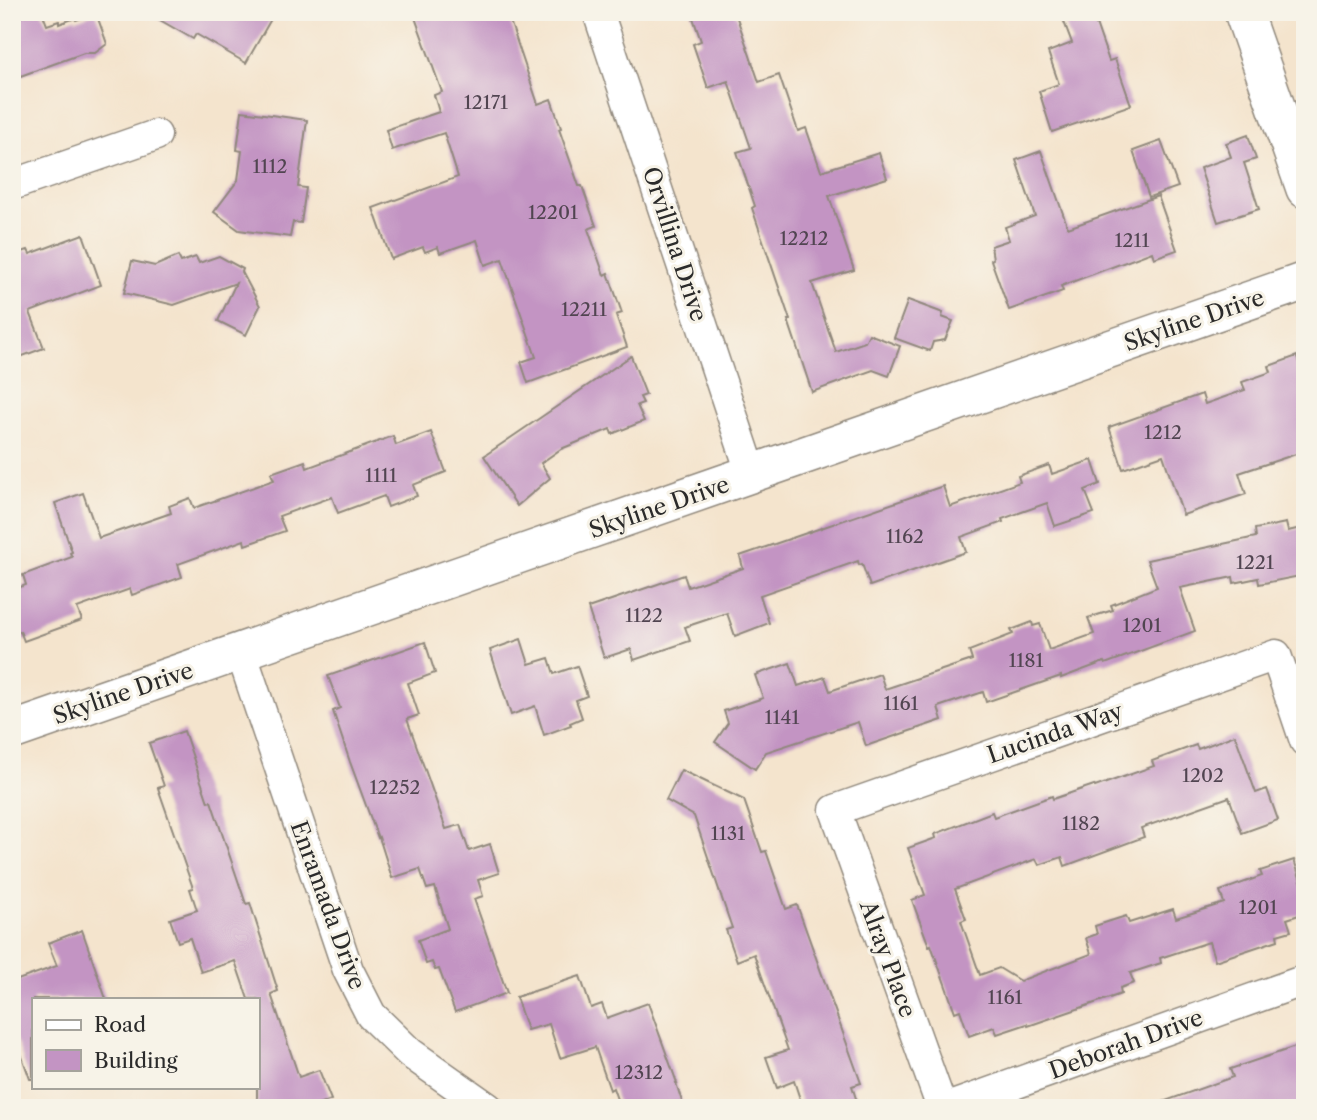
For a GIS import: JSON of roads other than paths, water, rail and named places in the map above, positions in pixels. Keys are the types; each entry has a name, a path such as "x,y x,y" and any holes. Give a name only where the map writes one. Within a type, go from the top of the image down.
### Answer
{"street":[{"name":"Orvillina Drive","path":"598,12 752,475"},
{"path":"1243,12 1305,189"},
{"path":"12,185 156,135"},
{"name":"Skyline Drive","path":"12,731 1305,281"},
{"name":"Enramada Drive","path":"241,652 348,970 371,1016 410,1053 488,1108"},
{"name":"Lucinda Way","path":"835,810 1276,655 1305,741"},
{"name":"Alray Place","path":"835,810 942,1108"},
{"name":"Deborah Drive","path":"947,1108 1305,979"}]}
